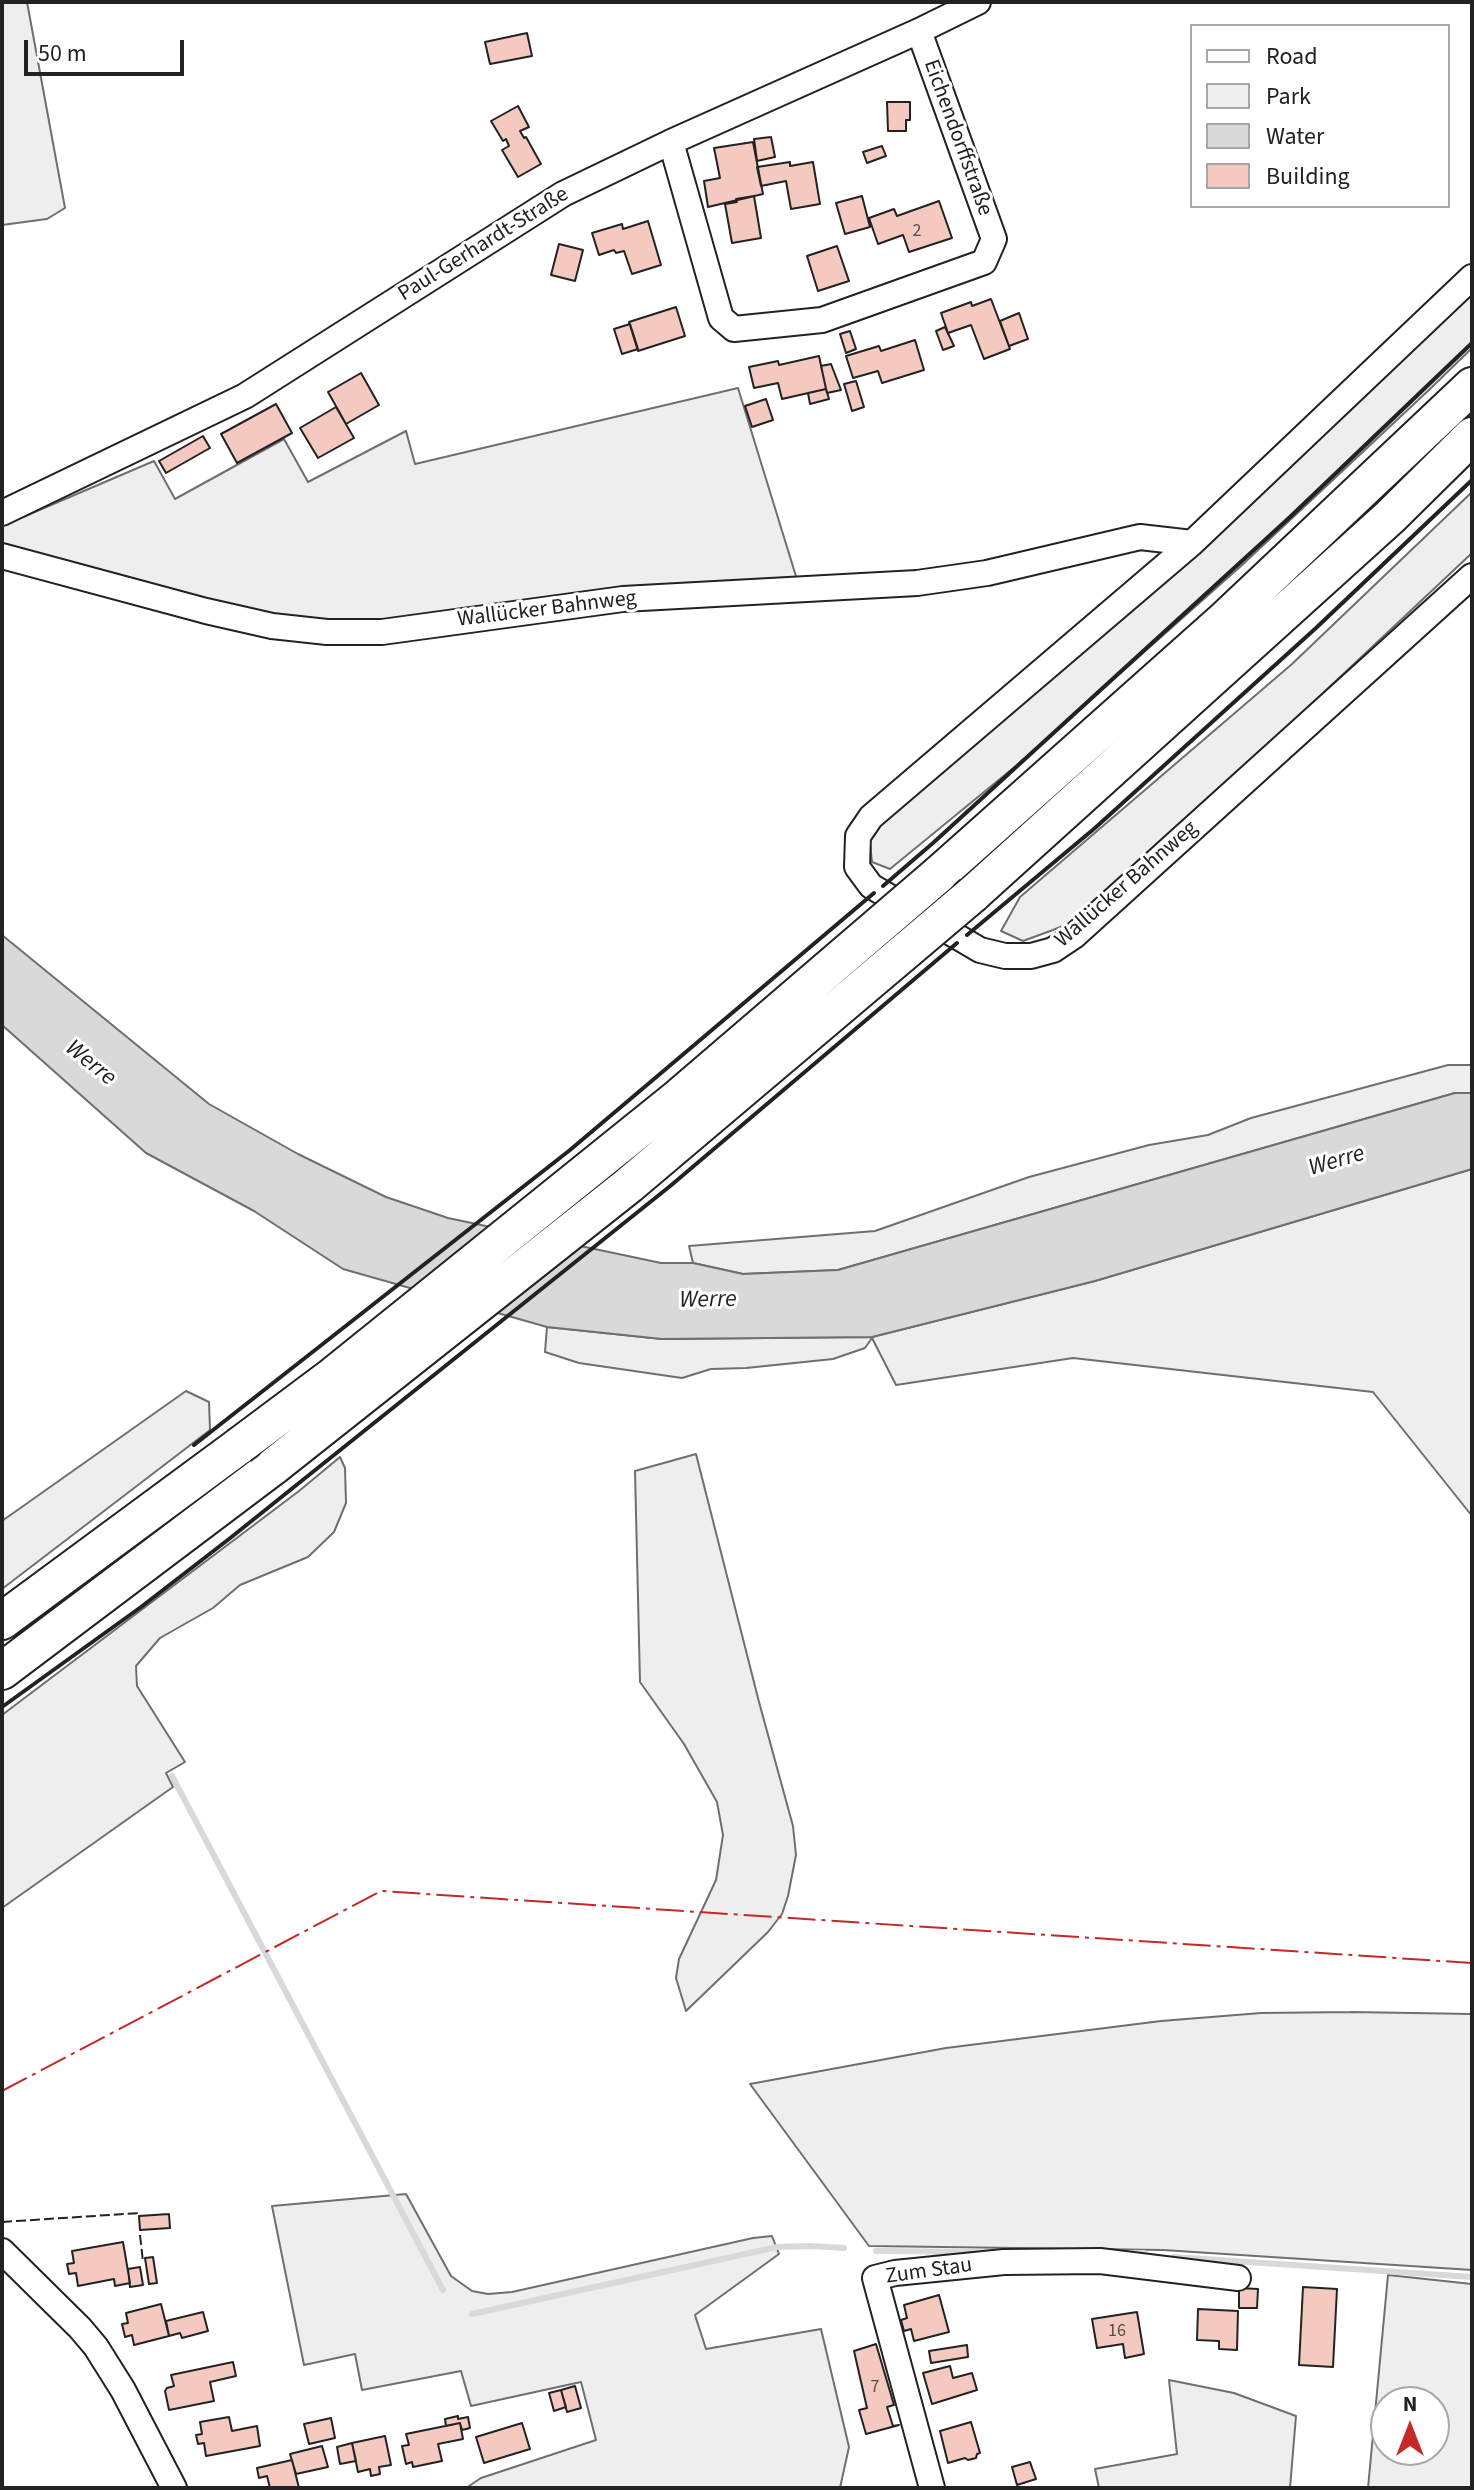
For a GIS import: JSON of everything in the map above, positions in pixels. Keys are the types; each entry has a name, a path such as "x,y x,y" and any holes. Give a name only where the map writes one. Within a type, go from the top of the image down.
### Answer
{"highway":[{"path":"2,1621 330,1378 679,1097 939,874 1222,622 1472,386"},
{"path":"2,1671 274,1466 629,1185 973,894 1390,517 1472,436"}],"street":[{"name":"Paul-Gerhardt-Straße","path":"2,513 245,396 563,194 978,2"},
{"name":"Eichendorffstraße","path":"671,142 721,318 734,329 822,320 984,262 994,239 919,31"},
{"name":"Wallücker Bahnweg","path":"1472,277 1192,543 871,817 858,836 857,867 871,886 980,950 1005,956 1031,956 1053,950 1074,936 1472,576"},
{"name":"Wallücker Bahnweg","path":"2,556 272,626 327,632 382,632 623,599 917,583 987,573 1140,537 1192,543"},
{"path":"2,2251 96,2347 130,2403 174,2488"},
{"name":"Zum Stau","path":"932,2488 875,2278 895,2273 1004,2262 1100,2261 1238,2278"}],"green space":[{"path":"2,2 27,2 65,208 47,219 2,225"},
{"path":"1472,286 1472,348 1430,389 1241,566 1017,765 890,869 872,862 869,835"},
{"path":"738,388 799,586 380,623 285,618 2,551 2,526 154,461 175,499 284,439 308,482 406,431 415,464"},
{"path":"1472,492 1472,553 1121,883 1075,921 1053,930 1023,941 1001,931 1020,897 1292,664"},
{"path":"1448,1065 1472,1065 1472,1093 1455,1093 838,1270 743,1274 693,1263 689,1246 875,1231 1029,1177 1149,1145 1208,1135 1251,1118"},
{"path":"1472,1169 1472,1516 1373,1392 1073,1358 896,1385 872,1338 865,1348 833,1359 711,1369 682,1378 579,1363 545,1352 547,1327 662,1339 872,1337 1095,1281"},
{"path":"186,1391 209,1402 210,1430 2,1589 2,1521"},
{"path":"696,1454 793,1826 796,1855 782,1914 768,1932 686,2011 676,1978 679,1959 716,1880 723,1835 717,1802 684,1744 640,1682 635,1471"},
{"path":"340,1457 345,1468 346,1503 334,1532 308,1557 240,1585 213,1608 160,1638 136,1666 137,1686 185,1762 166,1773 173,1787 2,1908 2,1715"},
{"path":"1261,2013 1472,2014 1472,2270 1163,2250 869,2246 750,2084 946,2048 1161,2021"},
{"path":"406,2194 451,2276 472,2291 488,2294 512,2292 772,2236 779,2254 695,2315 706,2349 821,2329 849,2447 840,2488 466,2488 481,2478 596,2440 581,2382 471,2406 461,2371 362,2390 355,2354 304,2365 272,2206"},
{"path":"1388,2275 1472,2284 1472,2488 1368,2488 1370,2466 1450,2466 1450,2386 1378,2386"},
{"path":"1169,2380 1234,2393 1296,2416 1290,2488 1099,2488 1095,2469 1177,2454"}],"water":[{"name":"Werre","path":"2,935 209,1104 298,1154 386,1197 448,1218 661,1263 693,1263 743,1274 838,1270 1455,1093 1472,1093 1472,1169 1095,1281 872,1337 662,1339 547,1327 343,1269 254,1211 146,1153 2,1025"}],"building":[{"path":"527,33 532,56 490,64 485,42"},
{"path":"887,102 910,102 910,120 906,120 906,131 888,131"},
{"path":"518,106 529,127 520,131 541,164 518,177 502,150 509,146 506,139 503,141 491,121"},
{"path":"771,137 775,157 757,161 754,139"},
{"path":"753,142 763,194 708,207 704,181 720,178 714,148"},
{"path":"882,146 886,156 867,163 863,152"},
{"path":"790,162 790,166 813,162 820,204 791,209 786,181 761,186 757,167"},
{"path":"754,196 761,238 732,243 725,204"},
{"path":"862,196 870,227 845,234 836,203"},
{"path":"939,201 952,238 909,252 903,235 878,244 869,218 894,209 897,216"},
{"path":"648,221 661,265 632,274 624,251 616,253 614,250 599,255 592,233 622,224 623,229"},
{"path":"559,244 583,250 575,281 551,275"},
{"path":"837,246 849,281 818,291 807,256"},
{"path":"991,299 1010,349 984,359 971,325 948,333 941,313 971,302 972,306"},
{"path":"676,307 685,336 638,351 629,322"},
{"path":"1019,313 1028,339 1009,346 1000,321"},
{"path":"630,324 638,349 622,354 614,329"},
{"path":"945,327 954,346 943,350 936,331"},
{"path":"850,331 856,349 846,353 840,334"},
{"path":"915,340 924,370 882,383 878,371 853,378 846,356 879,346 881,351"},
{"path":"819,356 826,389 782,399 778,383 754,388 749,367 778,361 779,365"},
{"path":"831,364 841,390 827,393 821,366"},
{"path":"361,373 379,405 346,424 328,392"},
{"path":"856,381 864,407 852,411 844,384"},
{"path":"826,389 829,399 810,404 808,393"},
{"path":"766,399 773,420 752,427 745,406"},
{"path":"276,404 292,433 237,463 221,434"},
{"path":"336,407 354,438 318,458 300,428"},
{"path":"203,436 210,448 166,473 159,461"},
{"path":"169,2214 170,2228 140,2230 139,2216"},
{"path":"123,2242 130,2283 115,2286 114,2279 78,2286 76,2273 69,2274 67,2264 74,2263 72,2251"},
{"path":"153,2257 157,2283 149,2284 145,2258"},
{"path":"140,2267 143,2285 130,2287 128,2269"},
{"path":"1303,2287 1337,2289 1333,2367 1299,2365"},
{"path":"1239,2288 1258,2289 1257,2308 1239,2308"},
{"path":"939,2295 949,2332 914,2341 911,2329 904,2331 901,2320 907,2318 904,2305"},
{"path":"161,2304 169,2336 134,2345 132,2335 125,2337 122,2324 128,2323 126,2313"},
{"path":"1198,2309 1238,2311 1237,2350 1219,2349 1219,2341 1197,2340"},
{"path":"203,2312 208,2331 182,2338 180,2333 169,2336 166,2321"},
{"path":"1137,2312 1144,2354 1125,2358 1123,2344 1097,2348 1092,2319"},
{"path":"876,2344 894,2405 887,2407 893,2426 899,2425 866,2434 859,2410 867,2408 854,2351"},
{"path":"967,2345 968,2357 931,2363 929,2351"},
{"path":"233,2362 236,2376 210,2382 214,2401 169,2410 165,2391 174,2386 171,2375"},
{"path":"950,2366 953,2378 972,2373 977,2390 932,2404 923,2373"},
{"path":"575,2386 581,2408 567,2412 561,2390"},
{"path":"561,2390 566,2407 554,2411 549,2393"},
{"path":"458,2416 458,2419 468,2417 470,2428 462,2430 460,2423 446,2426 445,2419"},
{"path":"229,2417 232,2431 257,2426 260,2446 206,2456 204,2443 198,2444 196,2435 202,2434 200,2422"},
{"path":"331,2418 335,2438 309,2444 304,2424"},
{"path":"971,2422 980,2453 976,2458 948,2463 940,2431"},
{"path":"460,2423 463,2439 438,2444 442,2461 413,2467 412,2462 406,2464 402,2446 409,2445 406,2434"},
{"path":"522,2423 530,2449 484,2463 476,2437"},
{"path":"385,2436 391,2465 379,2467 380,2474 371,2476 370,2469 358,2472 352,2443"},
{"path":"352,2443 356,2461 340,2464 337,2447"},
{"path":"322,2446 328,2467 296,2474 290,2454"},
{"path":"292,2460 299,2488 270,2488 267,2476 259,2478 257,2468"},
{"path":"1030,2462 1036,2479 1017,2485 1012,2467"}],"waterway":[{"path":"172,1776 443,2290"},
{"path":"472,2314 777,2247 844,2248"},
{"path":"876,2251 988,2252"},
{"path":"1131,2253 1144,2253"},
{"path":"1174,2257 1472,2277"}],"fence":[{"path":"2,2222 140,2213"},
{"path":"140,2235 143,2262"}],"wall":[{"path":"883,886 1290,517 1472,343"},
{"path":"967,935 1095,828 1316,628 1472,480"},
{"path":"194,1445 570,1150 874,893"},
{"path":"2,1707 229,1539 669,1187 957,943"}],"power":[{"path":"2,2091 381,1891 1472,1963"}]}
